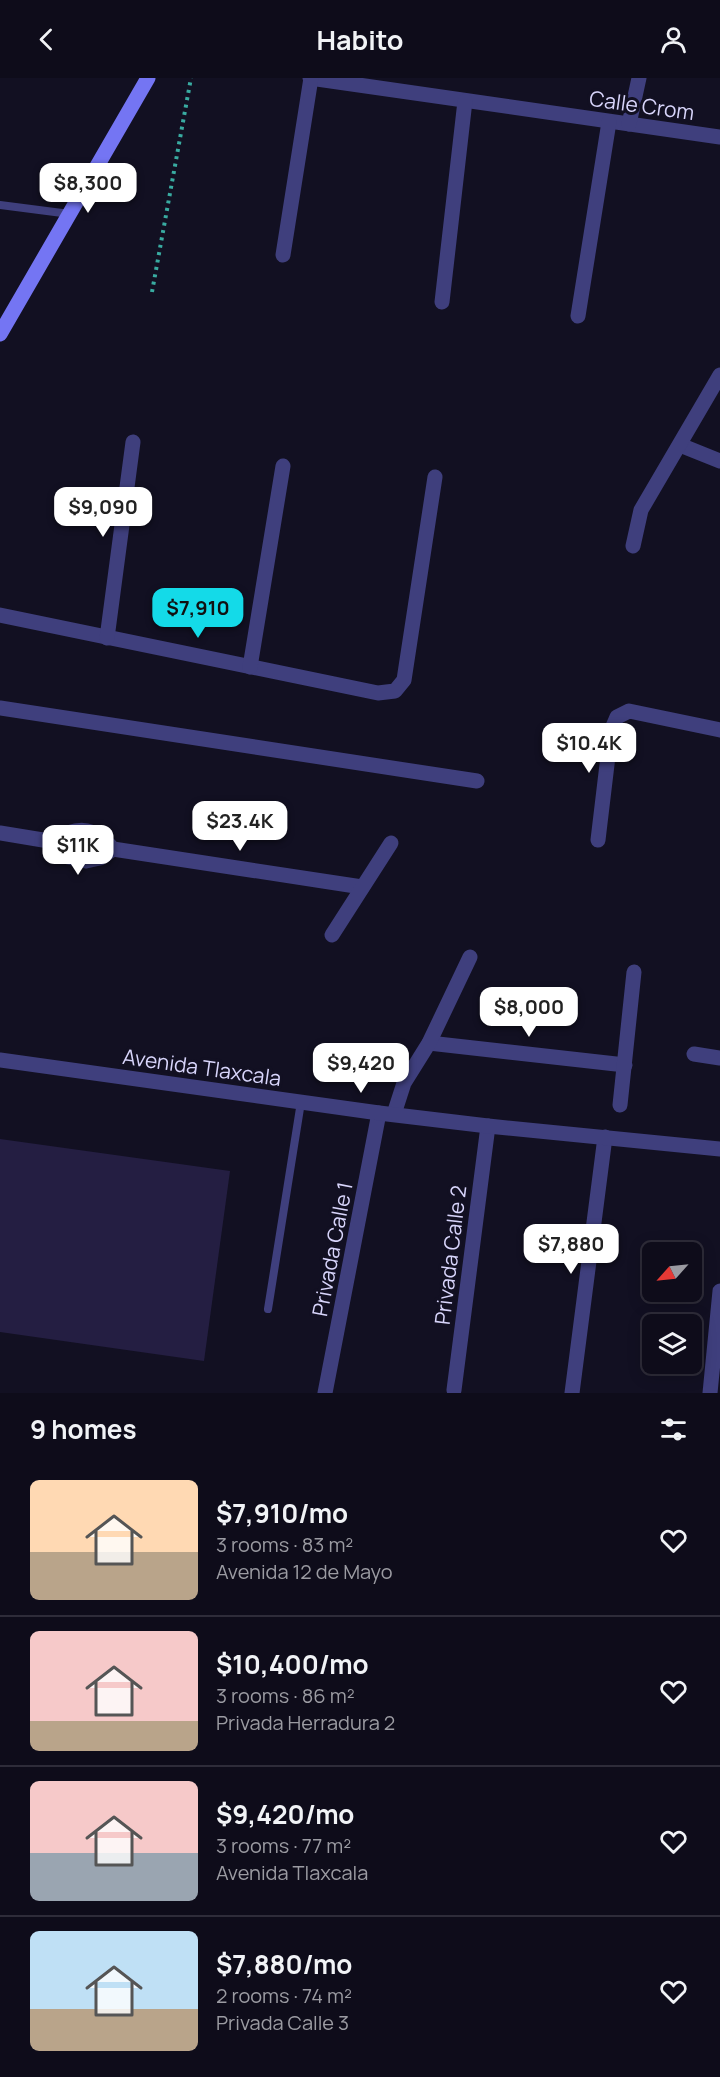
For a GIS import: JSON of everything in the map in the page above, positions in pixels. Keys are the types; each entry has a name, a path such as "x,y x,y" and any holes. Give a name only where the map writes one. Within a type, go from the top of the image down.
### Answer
{"main road":[{"path":"0,332 148,78"}],"street":[{"path":"283,255 310,78"},
{"name":"Calle Crom","path":"310,78 720,137"},
{"path":"629,124 639,78"},
{"path":"442,302 465,101"},
{"path":"578,316 609,122"},
{"path":"633,546 641,510 720,375"},
{"path":"106,638 133,442"},
{"path":"680,445 720,461"},
{"path":"250,667 283,466"},
{"path":"0,615 378,693 394,691 404,680 435,477"},
{"path":"0,708 477,781"},
{"path":"598,840 611,731 617,717 629,711 720,730"},
{"path":"49,841 66,833 84,830 102,836 113,849 362,887"},
{"path":"0,832 49,841 69,857 86,861 100,858 113,849"},
{"path":"332,935 391,843"},
{"name":"Privada Calle 1","path":"326,1393 387,1114 429,1043 470,957"},
{"path":"620,1105 634,972"},
{"path":"429,1043 625,1065"},
{"path":"694,1054 720,1058"},
{"name":"Avenida Tlaxcala","path":"0,1060 387,1114 720,1149"},
{"name":"Privada Calle 2","path":"454,1390 488,1126"},
{"path":"572,1393 605,1137"},
{"path":"710,1393 720,1291"}],"lane":[{"path":"0,205 70,214"},
{"path":"268,1309 301,1102"}],"path":[{"path":"152,292 191,78"}],"building":[{"path":"0,1139 230,1171 204,1361 0,1332"}]}
